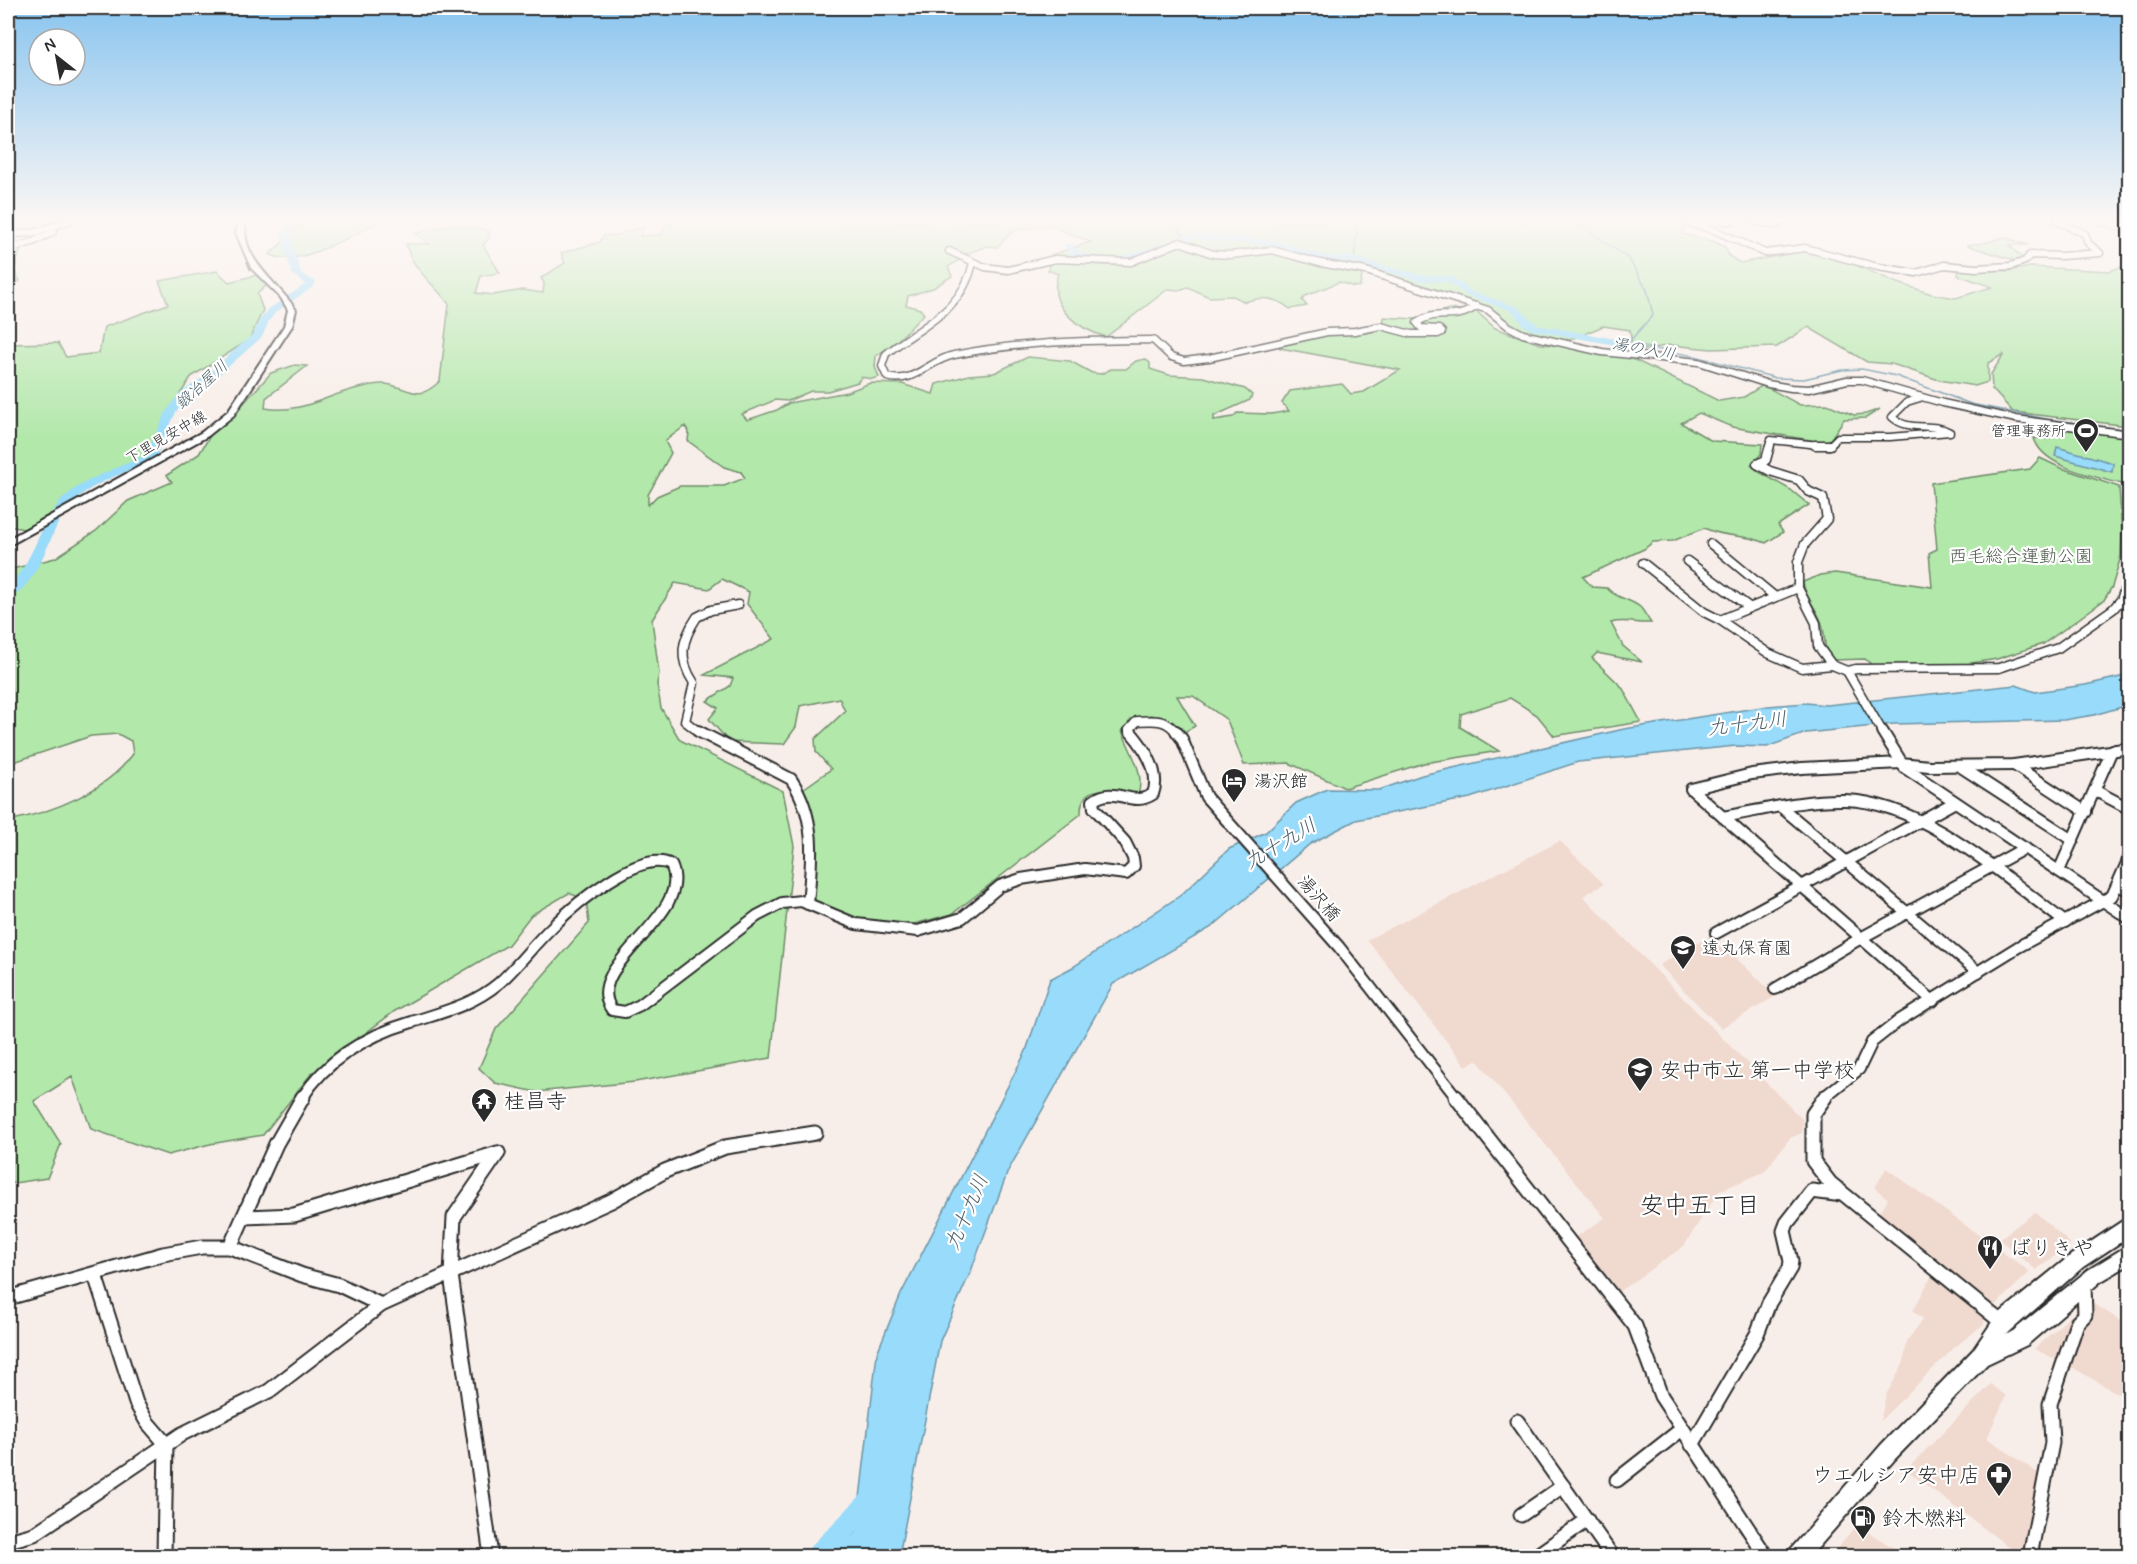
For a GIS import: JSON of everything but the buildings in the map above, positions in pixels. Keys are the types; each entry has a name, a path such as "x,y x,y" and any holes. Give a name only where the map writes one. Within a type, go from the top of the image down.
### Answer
{"highway":[{"path":"1798,1557 1888,1452 1980,1357 2003,1323 2077,1261 2130,1225"},
{"path":"1980,1357 2020,1338 2084,1285 2130,1253"}],"main road":[{"name":"下里見安中線","path":"8,543 205,434 225,420 288,326 292,310 281,294"}],"street":[{"path":"961,294 952,305 886,354 882,366 887,377 897,380 913,378 931,362 948,356 1004,346 1153,340 1168,355 1184,361 1209,358 1327,332 1355,332 1384,326 1411,334 1438,334 1442,332 1439,329 1421,328 1417,323 1428,315 1459,317 1478,306"},
{"path":"1440,294 1492,312 1516,331 1593,350 1634,357 1692,360 1791,388 1809,389 1854,379 1869,381 1923,397 2016,419 2130,434"},
{"path":"1923,397 1903,403 1892,417 1904,427 1937,427 1950,432 1890,437 1838,437 1829,446 1771,440 1766,460 1757,464 1763,471 1797,478 1805,483 1808,491 1823,498 1827,519 1804,544 1802,556 1798,562 1798,588 1816,623 1818,646 1832,665 1848,673 1999,668 2015,664 2058,648 2113,609 2121,600 2130,574"},
{"path":"1711,544 1774,596"},
{"path":"1687,561 1749,607"},
{"path":"1643,563 1694,605 1768,653 1797,667 1832,665"},
{"path":"1720,620 1798,588"},
{"path":"230,1246 273,1152 304,1094 340,1056 411,1022 464,1006 483,995 516,966 562,917 623,873 653,860 664,860 670,863 675,873 669,897 608,980 604,991 605,1002 612,1010 625,1012 640,1005 769,908 793,901 808,904 813,837 800,790 791,779 700,733 685,721 694,683 682,657 692,624 696,618 706,613 738,605"},
{"path":"1848,673 1900,760 1912,773 2130,919"},
{"name":"湯沢橋","path":"808,904 856,924 918,931 962,918 1000,886 1021,879 1085,869 1126,874 1134,866 1132,855 1094,808 1093,801 1102,793 1111,792 1126,798 1146,800 1156,790 1156,776 1140,744 1129,730 1132,725 1144,719 1170,723 1182,740 1206,797 1228,819 1337,945 1635,1326 1661,1396 1766,1557"},
{"path":"1933,1001 1691,789 1752,774 1802,768 1900,760 1961,767 2014,765 2130,748"},
{"path":"2059,871 2112,750"},
{"path":"2014,765 2086,812"},
{"path":"1961,767 2073,840"},
{"path":"2096,791 2130,809"},
{"path":"1723,817 1829,801 1864,801 1902,812 1921,821 2065,922"},
{"path":"1716,933 1955,802"},
{"path":"1781,807 1978,972"},
{"path":"1775,989 2025,848"},
{"path":"2020,1338 1839,1190 1813,1161 1813,1114 1822,1099 1859,1069 1872,1042 1900,1020 1978,972 2112,896 2130,856"},
{"path":"2118,885 2130,891"},
{"path":"8,1541 34,1534 166,1444 269,1391 381,1305 611,1200 666,1171 724,1148 815,1133"},
{"path":"245,1217 294,1215 498,1153 454,1218 450,1275 491,1557"},
{"path":"1692,1445 1757,1334 1769,1303 1790,1268 1791,1261 1784,1238 1786,1223 1812,1191 1835,1194 1839,1190"},
{"path":"8,1298 163,1254 202,1247 230,1246 302,1275 339,1285 381,1305"},
{"path":"95,1275 136,1403 147,1422 166,1444 165,1557"},
{"path":"2030,1557 2052,1443 2050,1404 2078,1323 2085,1315 2084,1285"},
{"path":"1517,1420 1612,1557"},
{"path":"1617,1480 1682,1429"},
{"path":"1521,1515 1563,1486"},
{"path":"1536,1557 1587,1520"}],"shaded area":[{"name":"安中市立 第一中学校","path":"1560,841 1604,884 1583,896 1803,1120 1802,1133 1790,1138 1764,1172 1719,1191 1684,1246 1614,1295 1571,1240 1605,1218 1477,1060 1466,1066 1367,940"},
{"path":"1712,935 1776,996 1721,1028 1659,965"},
{"path":"1886,1168 2030,1272 1991,1309 1877,1216 1888,1199 1875,1188"},
{"path":"2035,1212 2071,1244 2036,1270 1999,1239"},
{"path":"1932,1275 1984,1317 1984,1324 1955,1347 1880,1421 1886,1395 1904,1362 1907,1341 1923,1319 1913,1311"},
{"path":"2088,1300 2129,1326 2129,1400 2070,1366 2034,1349"},
{"path":"1991,1384 2006,1396 1987,1438 2041,1475 2021,1556 1906,1470"},
{"name":"鈴木燃料","path":"1858,1525 1906,1556 1830,1556"}],"green space":[{"path":"164,294 257,294 263,310 249,340 191,377 169,412 152,453 148,457 81,489 67,498 58,510 24,529 8,526 8,344 58,343 66,357 99,353 104,327 168,304"},
{"path":"440,294 914,294 908,296 906,305 920,309 924,314 895,343 876,356 875,367 879,377 872,379 861,377 858,382 828,391 811,391 788,401 775,400 742,414 747,420 777,410 789,403 847,392 870,383 902,384 933,394 936,384 969,375 994,373 1028,357 1070,361 1092,373 1101,374 1111,369 1126,369 1136,361 1145,359 1150,363 1150,369 1169,375 1203,377 1245,389 1252,395 1250,400 1214,416 1214,420 1233,417 1237,413 1271,414 1289,411 1282,403 1290,391 1342,384 1351,394 1364,392 1400,370 1280,348 1277,343 1312,335 1368,333 1383,326 1384,317 1415,319 1449,309 1476,311 1495,328 1540,344 1598,349 1637,361 1719,401 1744,397 1763,385 1800,405 1827,404 1854,415 1880,409 1866,418 1844,419 1828,443 1732,427 1699,413 1681,423 1712,441 1762,444 1761,454 1751,465 1791,490 1809,505 1778,525 1783,532 1766,543 1750,538 1720,534 1704,528 1673,541 1653,542 1644,549 1583,577 1592,587 1607,588 1614,594 1636,604 1651,623 1621,621 1611,623 1623,646 1642,662 1597,653 1592,658 1622,687 1641,722 1554,736 1537,715 1510,698 1461,714 1460,727 1499,751 1424,763 1345,788 1289,763 1244,765 1227,720 1193,696 1177,696 1195,726 1181,734 1165,718 1150,715 1131,720 1122,731 1139,772 1140,789 1137,797 1100,790 1092,792 1082,803 1081,814 952,914 914,924 876,925 839,918 816,905 810,893 809,833 803,789 831,769 816,752 815,739 845,711 839,698 800,706 796,727 784,744 729,742 709,719 718,708 707,701 730,686 733,678 704,675 774,639 747,604 749,592 722,579 709,589 675,583 652,620 661,708 680,740 783,791 794,846 771,1058 635,1082 536,1092 495,1083 479,1068 496,1029 589,923 586,900 569,893 531,915 508,945 395,1011 311,1074 263,1135 210,1144 168,1155 91,1129 72,1077 34,1101 61,1144 47,1178 8,1184 8,821 60,806 93,790 108,779 133,754 131,741 118,734 91,736 8,764 8,570 55,558 96,531 128,501 172,482 167,475 199,454 211,434 224,425 271,373 295,365 307,366 266,398 265,408 291,409 373,385 391,385 416,393 427,391 440,381 449,304","holes":["685,426 689,432 688,441 724,467 741,472 745,478 724,486 680,486 657,496 648,505 648,495 671,453 665,441"]},
{"path":"1057,294 1162,294 1106,337 1085,328 1067,315"},
{"path":"1203,294 1310,294 1302,300 1307,306 1290,309 1279,302 1268,299 1245,302 1233,296 1209,297"},
{"path":"1443,294 1932,294 1956,298 1969,294 2129,294 2129,426 2013,412 1992,389 1991,374 2004,354 1988,363 1988,382 1975,386 1939,380 1892,364 1867,362 1808,327 1777,347 1711,349 1670,345 1645,350 1632,346 1630,330 1603,326 1565,340 1531,334 1505,324 1484,307"},
{"name":"管理事務所","path":"2050,425 2129,435 2125,485 2073,470 2048,457 2039,448 2034,438 2050,439"},
{"name":"西毛総合運動公園","path":"2040,458 2061,468 2119,487 2121,556 2112,587 2104,600 2043,644 1997,659 1947,667 1873,666 1865,659 1833,660 1826,648 1819,616 1803,582 1820,575 1835,573 1932,587 1929,553 1937,549 1931,483 2030,469"}],"water":[{"path":"2057,447 2113,463 2112,472 2055,456"},
{"name":"九十九川","path":"2129,675 2129,705 2094,715 2064,720 1894,724 1806,733 1767,747 1736,746 1578,762 1470,798 1356,820 1310,844 1212,927 1113,984 1008,1171 971,1271 940,1341 899,1556 827,1556 856,1532 877,1353 901,1294 1026,1051 1050,979 1073,967 1181,895 1229,849 1266,832 1296,803 1327,789 1379,790 1422,775 1624,729 1768,706 1806,703 1827,705 2016,685 2035,692 2085,685"}],"waterway":[{"name":"鍛冶屋川","path":"8,593 23,579 32,566 62,507 80,491 151,457 171,412 182,397 209,378 258,335 264,320 273,310 297,294"},
{"name":"湯の入川","path":"1470,294 1515,309 1527,323 1535,328 1627,344"},
{"path":"1628,343 1653,315 1648,294"},
{"name":"湯の入川","path":"1627,344 1695,356 1776,378 1804,379 1842,370 1862,369 1896,376 1971,404 2046,419 2130,430"},
{"path":"817,1556 871,1501"}],"place":[{"name":"管理事務所","path":"2086,454"},
{"name":"湯沢館","path":"1234,804"},
{"name":"遠丸保育園","path":"1683,971"},
{"name":"安中市立 第一中学校","path":"1640,1093"},
{"name":"桂昌寺","path":"484,1124"},
{"name":"ばりきや","path":"1990,1271"},
{"name":"ウエルシア安中店","path":"1999,1498"},
{"name":"鈴木燃料","path":"1863,1541"}],"district":[{"name":"安中五丁目","path":"1700,1205"}]}
